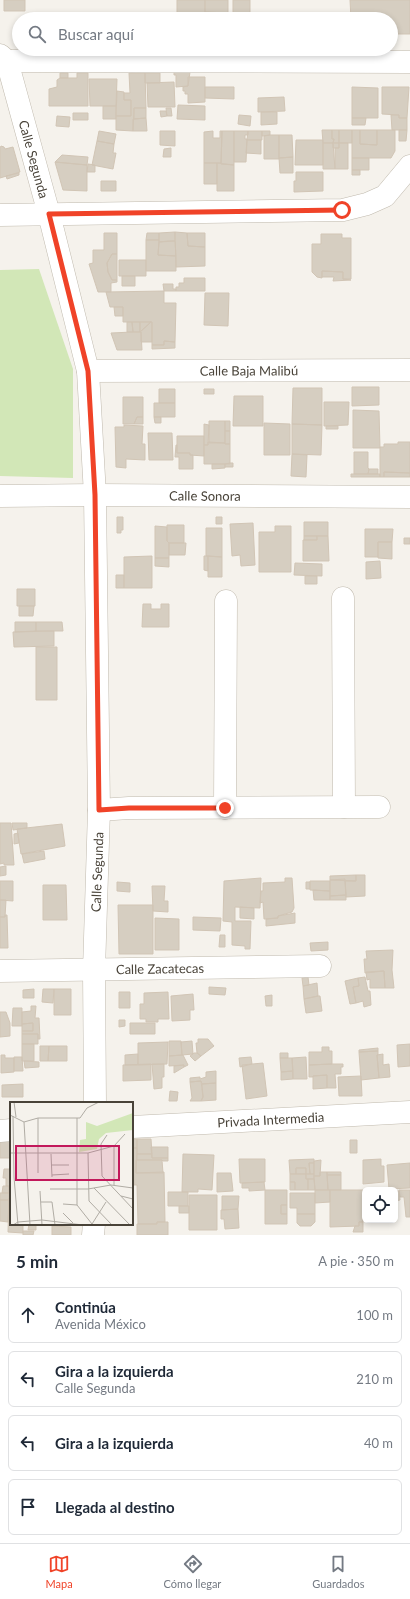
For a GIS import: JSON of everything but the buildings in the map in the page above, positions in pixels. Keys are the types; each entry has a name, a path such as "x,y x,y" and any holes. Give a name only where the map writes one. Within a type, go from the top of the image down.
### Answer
{"street":[{"path":"4,58 410,62"},
{"name":"Calle Segunda","path":"4,58 49,214 88,371 95,495 99,810 94,970 95,1102"},
{"path":"0,215 342,210 367,204 385,196 410,166"},
{"name":"Calle Baja Malibú","path":"88,371 410,370"},
{"name":"Calle Sonora","path":"0,496 410,496"},
{"path":"343,598 344,807"},
{"path":"225,808 226,602"},
{"path":"99,810 129,808 379,807"},
{"name":"Calle Zacatecas","path":"0,971 320,966"},
{"name":"Privada Intermedia","path":"133,1127 410,1112"},
{"path":"0,1131 10,1130"},
{"path":"93,1235 94,1225"}],"green space":[{"path":"39,269 73,369 73,478 0,476 0,270"}],"route":[{"path":"225,808 129,808 99,810 95,495 88,371 49,214 342,210"}]}
